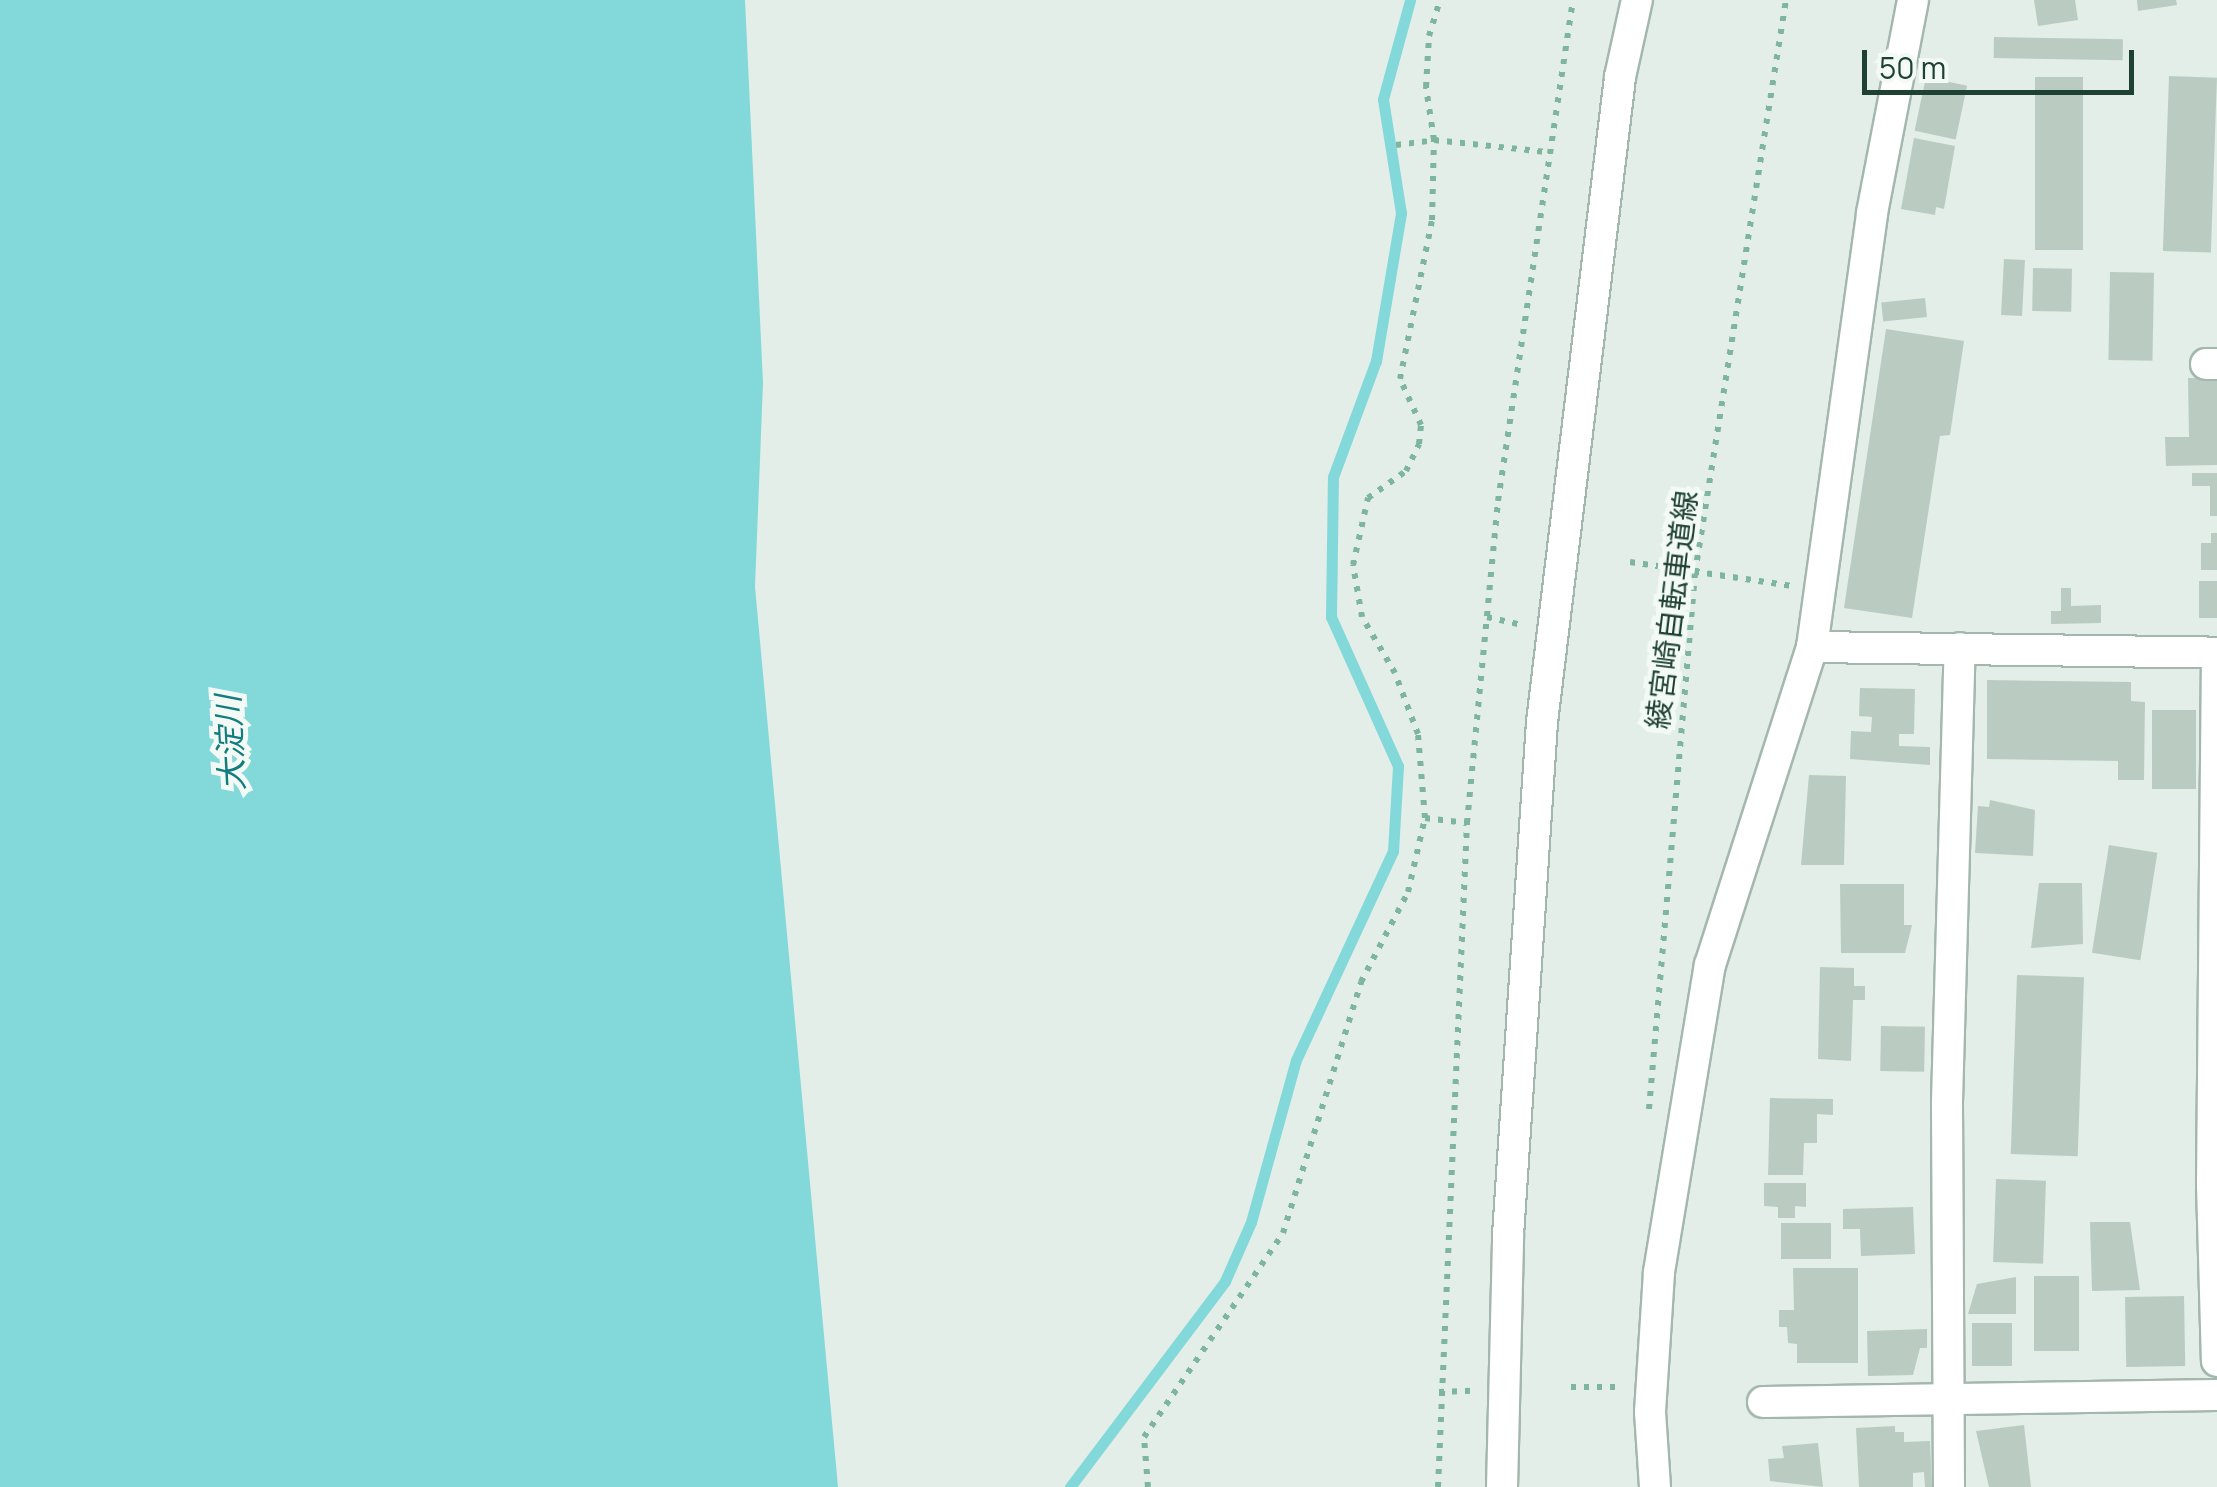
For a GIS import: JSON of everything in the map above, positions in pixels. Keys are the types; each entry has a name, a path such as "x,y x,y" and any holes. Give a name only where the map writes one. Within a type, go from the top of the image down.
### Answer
{"street":[{"path":"1502,1487 1508,1235 1542,722 1620,77 1636,0"},
{"path":"1653,1485 1650,1412 1659,1272 1710,965 1812,647 1816,590 1872,213 1913,0"},
{"path":"1812,647 2217,652 2212,1185 2217,1361"},
{"path":"1949,1487 1948,1066 1960,648"},
{"path":"1763,1402 2217,1395"}],"path":[{"path":"1148,1487 1144,1437 1283,1234 1361,982 1408,892 1426,818 1418,734 1396,674 1362,616 1353,565 1368,498 1406,471 1419,444 1421,425 1400,379 1424,280 1434,140 1426,87 1429,36 1440,0"},
{"path":"1438,1487 1439,1392 1467,823 1487,616 1546,152 1573,0"},
{"name":"綾宮崎自転車道線","path":"1649,1116 1665,869 1695,573 1786,0"},
{"path":"1396,145 1434,140 1546,152"},
{"path":"1630,562 1816,590"},
{"path":"1487,616 1518,624"},
{"path":"1426,818 1467,823"},
{"path":"1571,1387 1638,1387"},
{"path":"1439,1392 1472,1391"}],"water":[{"name":"大淀川","path":"0,0 745,0 763,383 755,587 838,1487 0,1487"}],"building":[{"path":"2034,0 2075,0 2078,20 2038,26"},
{"path":"2137,0 2176,0 2177,5 2138,11"},
{"path":"1994,37 2123,39 2123,60 1994,58"},
{"path":"2169,76 2217,78 2211,253 2163,251"},
{"path":"1926,77 1967,86 1956,140 1915,131"},
{"path":"2035,77 2083,77 2083,250 2035,250"},
{"path":"1914,138 1955,146 1944,209 1936,207 1935,215 1901,209"},
{"path":"2004,259 2025,260 2022,316 2001,315"},
{"path":"2033,268 2072,269 2071,312 2032,311"},
{"path":"2110,272 2154,273 2152,361 2108,360"},
{"path":"1925,298 1927,317 1883,321 1881,303"},
{"path":"1886,329 1964,341 1950,435 1940,436 1912,618 1844,608"},
{"path":"2188,378 2217,378 2217,465 2166,466 2165,437 2189,437"},
{"path":"2192,473 2217,473 2217,516 2210,516 2210,486 2192,486"},
{"path":"2211,533 2217,533 2217,570 2201,570 2201,543 2211,543"},
{"path":"2199,581 2217,581 2217,618 2199,618"},
{"path":"2061,588 2071,588 2071,606 2101,605 2101,623 2051,624 2051,611 2061,611"},
{"path":"1987,680 2131,682 2131,701 2145,702 2144,780 2118,780 2118,761 1987,759"},
{"path":"1860,688 1915,689 1914,734 1899,734 1899,746 1930,747 1930,765 1850,759 1851,731 1871,732 1872,717 1859,716"},
{"path":"2152,710 2196,710 2196,789 2152,789"},
{"path":"1809,775 1846,776 1844,865 1801,865"},
{"path":"1990,800 2035,810 2033,856 1975,853 1978,806 1989,807"},
{"path":"2109,845 2157,853 2140,960 2092,953"},
{"path":"2039,883 2082,883 2083,944 2031,948"},
{"path":"1840,884 1904,884 1904,925 1912,925 1905,953 1841,953"},
{"path":"1820,967 1854,968 1854,986 1865,986 1865,1000 1853,1000 1851,1061 1818,1059"},
{"path":"2017,975 2084,977 2078,1156 2011,1154"},
{"path":"1881,1026 1925,1027 1924,1072 1880,1071"},
{"path":"1770,1098 1833,1099 1833,1115 1817,1114 1817,1143 1804,1143 1803,1175 1768,1175"},
{"path":"1996,1179 2046,1181 2043,1264 1993,1262"},
{"path":"1764,1183 1806,1183 1806,1207 1795,1206 1795,1218 1778,1218 1778,1207 1764,1206"},
{"path":"1913,1207 1915,1254 1861,1256 1860,1229 1843,1229 1843,1209"},
{"path":"2090,1222 2130,1222 2140,1290 2092,1291"},
{"path":"1781,1223 1831,1223 1831,1259 1781,1259"},
{"path":"1793,1268 1858,1268 1858,1363 1797,1363 1797,1344 1788,1343 1787,1327 1779,1327 1779,1310 1794,1310"},
{"path":"2034,1276 2079,1276 2079,1351 2034,1351"},
{"path":"2016,1277 2016,1314 1968,1314 1977,1284"},
{"path":"2184,1296 2185,1366 2126,1367 2125,1297"},
{"path":"1972,1323 2012,1323 2012,1366 1972,1366"},
{"path":"1927,1329 1927,1348 1920,1348 1913,1375 1868,1376 1867,1331"},
{"path":"2024,1425 2031,1487 1989,1487 1976,1431"},
{"path":"1895,1426 1895,1432 1904,1432 1904,1442 1930,1441 1932,1487 1925,1487 1924,1472 1913,1473 1913,1487 1859,1487 1856,1428"},
{"path":"1818,1443 1823,1487 1770,1481 1768,1459 1784,1458 1782,1446"}],"waterway":[{"path":"1070,1487 1225,1281 1251,1222 1296,1060 1393,851 1398,766 1331,617 1333,477 1376,361 1401,213 1383,99 1410,0"}]}
